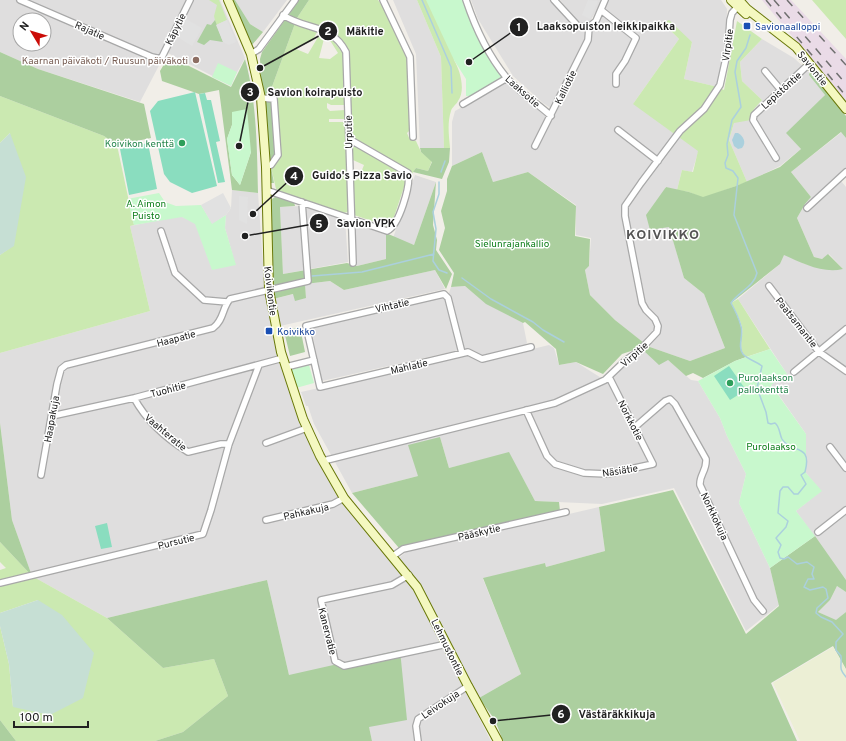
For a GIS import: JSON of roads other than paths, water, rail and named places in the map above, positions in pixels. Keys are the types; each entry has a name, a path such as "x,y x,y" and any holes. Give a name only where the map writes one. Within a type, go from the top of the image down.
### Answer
{"main road":[{"name":"Koivikontie","path":"228,0 250,54 261,98 266,167 269,290 283,358 307,428 323,462 344,498 394,556"},
{"name":"Saviontie","path":"731,0 739,4 796,47 846,109"},
{"name":"Lehmustontie","path":"394,556 409,575 431,611 468,686 498,741"}],"street":[{"name":"Rajatie","path":"20,0 152,57 161,59"},
{"name":"Käpytie","path":"161,59 190,0"},
{"path":"250,54 259,49 295,0"},
{"path":"383,0 410,57 413,137"},
{"name":"Laaksotie","path":"466,0 477,30 507,78 551,116"},
{"path":"554,0 578,26 589,27 596,21 605,0"},
{"name":"Virpitie","path":"323,462 555,403 609,376 650,340 657,332 658,326 655,319 646,310 642,302 625,216 625,206 680,131 704,109 720,85 728,49 730,20 732,13 739,4"},
{"path":"601,10 636,38 625,61 616,74 616,84"},
{"name":"Urputie","path":"284,15 293,22 329,32 343,46 346,52 353,263"},
{"name":"Kalliotie","path":"535,146 588,40 589,27"},
{"name":"Lepistöntie","path":"776,158 753,120 759,109 809,64"},
{"path":"765,72 780,89"},
{"path":"464,104 507,78"},
{"path":"261,98 274,99 278,155 271,164 266,167"},
{"path":"618,130 658,161"},
{"path":"266,190 387,231 392,229 396,222 410,181 408,173 348,139"},
{"path":"806,208 846,172"},
{"path":"161,231 175,273 204,300 227,302 233,298 308,281 302,202"},
{"name":"Paatsamantie","path":"769,286 820,352 846,371"},
{"name":"Vihtatie","path":"312,352 306,326 442,294 448,298 462,354"},
{"name":"Haapatie","path":"66,365 213,328 221,321 227,302"},
{"path":"794,372 846,329"},
{"name":"Mahlatie","path":"312,352 318,387 468,352 482,360 531,347"},
{"name":"Tuohitie","path":"52,416 134,398 258,366 283,358"},
{"path":"286,367 314,360"},
{"name":"Haapakuja","path":"42,474 57,384 61,369 66,365"},
{"name":"Pursutie","path":"0,584 203,534 229,444 258,366"},
{"name":"Norkkotie","path":"609,376 653,464"},
{"name":"Vaahteratie","path":"134,398 142,412 151,422 188,452 221,444 229,444"},
{"name":"Norkkokuja","path":"635,427 665,401 670,399 675,404 706,459 707,466 699,479 700,485 754,600 763,610"},
{"name":"Näsiätie","path":"526,410 547,456 555,464 584,473 607,474 653,464"},
{"path":"266,443 307,428"},
{"path":"830,447 846,468"},
{"name":"Pahkakuja","path":"266,520 333,504 344,498"},
{"path":"818,532 846,510"},
{"name":"Pääskytie","path":"394,556 403,549 566,512"},
{"name":"Kanervatie","path":"409,575 392,585 321,600 335,661 344,666 447,644"},
{"name":"Leivokuja","path":"418,741 416,722 420,717 468,686"}],"water":[{"path":"735,133 740,134 744,139 742,148 738,149 734,146 732,140"}],"waterway":[{"path":"422,0 451,67 452,93"},
{"path":"750,35 746,48 737,61 735,72 741,107 732,120 727,144 728,155 725,163 726,168 733,171 738,178 734,215 757,273 753,282 731,303 737,314 742,329 741,351 747,358 762,366 757,388 766,412 768,423 775,423 779,428 782,439 790,446 803,452 806,456 807,463 805,472 801,475 806,484 798,494 794,494 788,487 783,487 780,491 778,513 788,521 786,527 776,538 781,545 778,552 780,558 784,559 788,557 797,564 807,562 814,567 812,574 814,579 808,579 804,587 810,590 823,587 826,589 828,598 817,608 816,613 832,622 843,634 836,642 836,650 841,656 841,669 846,677"},
{"path":"441,172 445,161"},
{"path":"439,182 439,194 433,212 436,229 433,261 439,270 447,273"},
{"path":"312,276 362,272 434,254"},
{"path":"462,278 491,299 533,322 543,330 564,342"}],"railway":[{"path":"766,0 846,96"},
{"path":"774,0 846,84"},
{"path":"787,0 846,65"}],"place":[{"name":"Savionaalloppi","path":"747,26"},
{"name":"Kaarnan päiväkoti / Ruusun päiväkoti","path":"196,60"},
{"name":"Laaksopuiston leikkipaikka","path":"469,62"},
{"name":"Mäkitie","path":"260,68"},
{"name":"Koivikon kenttä","path":"182,143"},
{"name":"Savion koirapuisto","path":"239,146"},
{"name":"Guido's Pizza Savio","path":"253,214"},
{"name":"Savion VPK","path":"245,236"},
{"name":"Koivikko","path":"269,331"},
{"name":"Purolaakson pallokenttä","path":"730,383"},
{"name":"Västäräkkikuja","path":"493,721"}],"district":[{"name":"KOIVIKKO","path":"663,234"}],"park label":[{"name":"A. Aimon Puisto","path":"146,208"},
{"name":"Sielunrajankallio","path":"512,243"},
{"name":"Purolaakso","path":"771,446"}]}
